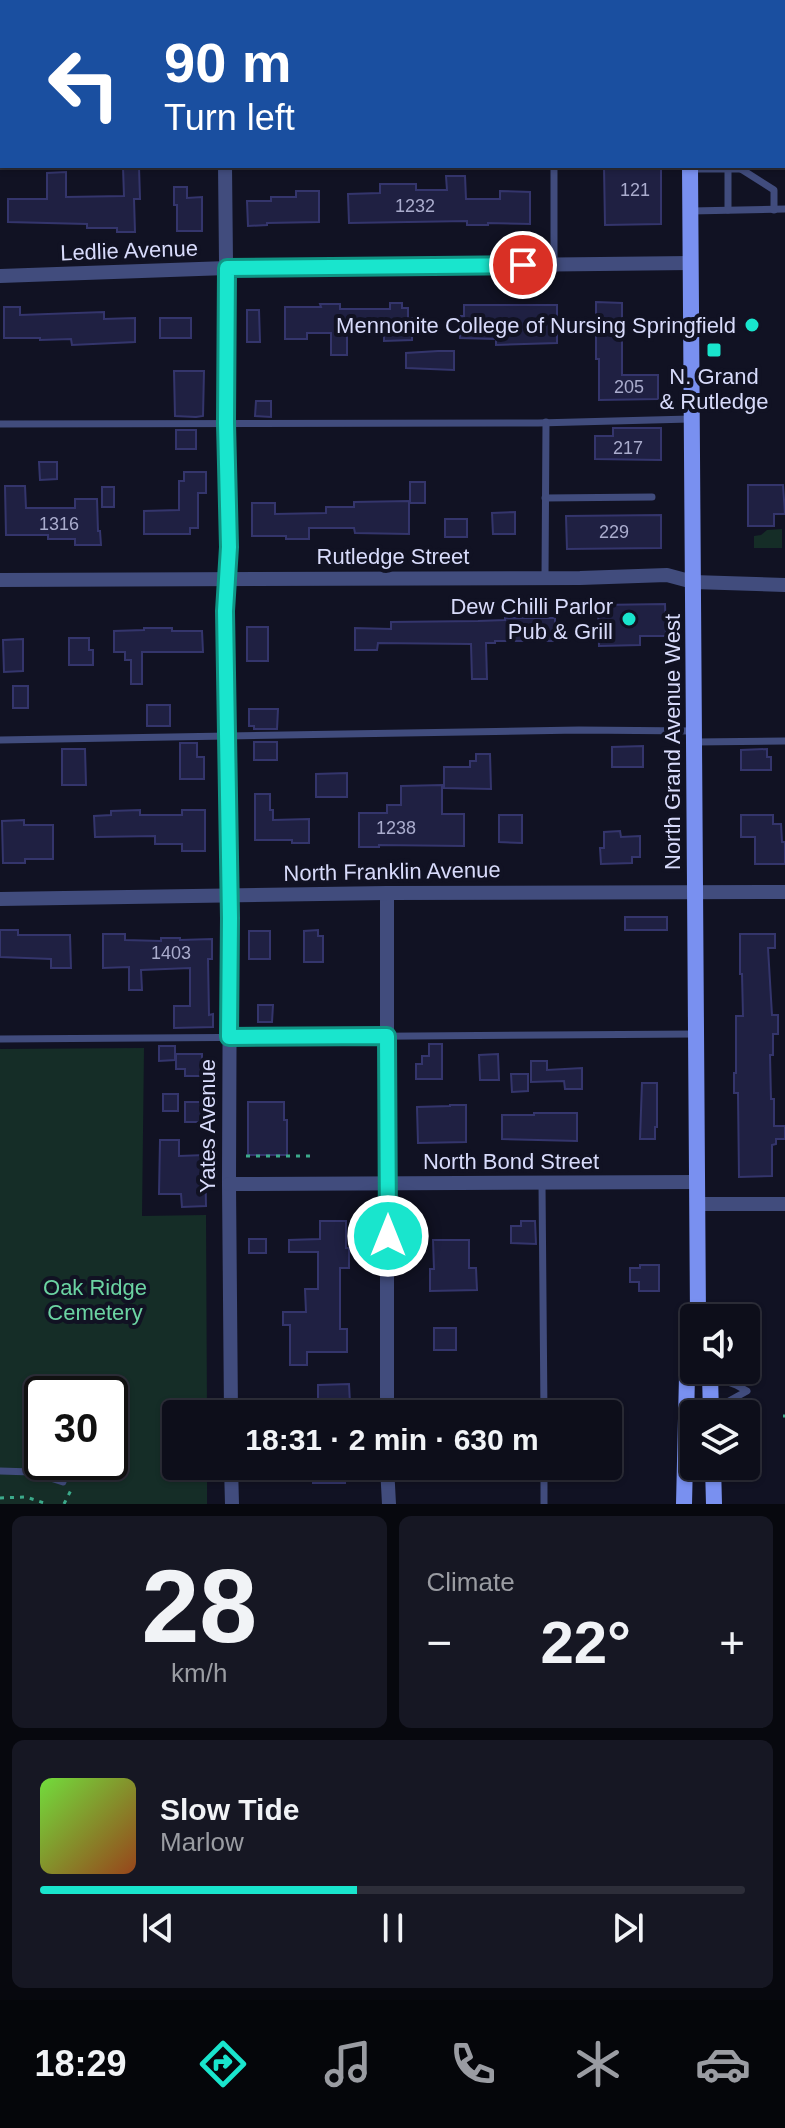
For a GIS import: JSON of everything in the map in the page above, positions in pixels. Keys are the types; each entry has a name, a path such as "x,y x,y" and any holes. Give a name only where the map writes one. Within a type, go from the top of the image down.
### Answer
{"main road":[{"name":"North Grand Avenue West","path":"690,168 698,1304"},
{"path":"684,1504 687,1384"},
{"path":"713,1480 714,1504"}],"street":[{"name":"Yates Avenue","path":"225,168 231,1400"},
{"name":"Ledlie Avenue","path":"0,276 227,268 691,263"},
{"name":"Rutledge Street","path":"0,580 667,575 693,582 785,585"},
{"name":"North Franklin Avenue","path":"0,899 387,893 785,892"},
{"path":"387,893 387,1400"},
{"name":"North Bond Street","path":"229,1184 697,1182"},
{"path":"697,1204 785,1204"},
{"path":"231,1480 232,1504"},
{"path":"388,1480 389,1504"}],"lane":[{"path":"554,168 554,265"},
{"path":"709,168 734,168"},
{"path":"742,168 774,190 774,210"},
{"path":"728,169 728,210"},
{"path":"690,211 785,209"},
{"path":"0,424 692,419"},
{"path":"545,578 546,422"},
{"path":"545,498 652,497"},
{"path":"0,740 579,730 785,741"},
{"path":"0,1039 696,1034"},
{"path":"542,1184 544,1400"},
{"path":"732,1400 747,1391 734,1384"},
{"path":"0,1471 32,1472 63,1482"},
{"path":"544,1480 544,1504"}],"path":[{"path":"246,1156 313,1156"},
{"path":"0,1498 26,1497 47,1504"}],"green space":[{"path":"782,529 782,548 754,548 754,536 767,530"},
{"name":"Oak Ridge Cemetery","path":"144,1048 142,1216 206,1215 207,1400 162,1400 162,1480 207,1480 207,1504 0,1504 0,1049"}],"building":[{"path":"123,168 139,168 140,199 134,199 135,232 117,232 117,228 87,228 87,224 8,222 8,199 47,199 47,173 66,172 66,197 124,196"},
{"path":"604,168 661,168 661,224 605,225"},
{"path":"446,176 465,176 466,199 500,199 500,191 530,192 530,224 467,225 467,221 349,223 348,194 380,193 380,184 416,184 416,190 447,190"},
{"path":"174,187 187,187 187,198 202,197 202,231 177,231"},
{"path":"296,191 319,191 319,222 248,226 247,201 296,197"},
{"path":"596,302 622,303 622,375 658,375 658,399 599,400"},
{"path":"390,303 402,303 402,308 408,308 408,318 412,318 412,340 384,341 384,331 347,331 347,355 331,355 331,333 307,333 307,339 285,339 285,307 340,304 340,309 390,309"},
{"path":"464,305 557,305 557,343 496,345 496,339 460,338"},
{"path":"4,307 20,307 20,315 104,312 104,319 135,318 135,342 72,345 71,339 4,338"},
{"path":"247,310 259,310 260,342 247,342"},
{"path":"160,318 191,318 191,338 160,338"},
{"path":"454,351 454,370 406,368 406,353"},
{"path":"174,371 204,371 203,416 175,416"},
{"path":"256,401 271,401 271,417 255,416"},
{"path":"613,428 661,428 661,460 595,459 595,436 613,436"},
{"path":"176,430 196,430 196,449 176,449"},
{"path":"39,462 57,462 57,479 40,480"},
{"path":"184,472 206,472 206,493 198,493 198,528 190,528 190,534 144,534 144,511 179,510 179,481 184,481"},
{"path":"410,482 425,482 425,503 410,503"},
{"path":"748,485 783,485 785,514 774,514 774,526 748,526"},
{"path":"5,486 25,486 26,508 75,508 75,499 97,499 101,545 75,545 75,539 48,539 48,535 6,535"},
{"path":"102,487 114,487 114,507 102,507"},
{"path":"409,501 409,534 355,533 354,528 309,528 309,539 252,536 252,503 275,503 275,514 326,513 326,507 354,507 354,502"},
{"path":"515,512 515,534 493,534 492,513"},
{"path":"661,515 661,548 567,549 566,516"},
{"path":"445,519 467,519 467,537 445,537"},
{"path":"665,604 666,636 640,636 640,645 599,646 598,605"},
{"path":"555,618 555,641 486,643 487,679 472,679 471,644 378,643 377,650 355,650 355,628 391,629 391,622"},
{"path":"247,627 268,627 268,661 247,661"},
{"path":"144,628 202,631 203,652 142,652 142,684 131,684 131,660 125,660 125,652 114,652 114,631"},
{"path":"69,638 89,638 93,665 69,665"},
{"path":"23,639 23,671 4,672 3,640"},
{"path":"13,686 28,686 28,708 13,708"},
{"path":"147,705 170,705 170,726 147,726"},
{"path":"249,709 278,709 277,729 254,729 254,726 249,726"},
{"path":"254,742 277,742 277,760 254,760"},
{"path":"180,743 197,743 197,757 204,757 204,779 180,779"},
{"path":"643,746 643,767 612,767 612,747"},
{"path":"62,749 85,749 86,785 62,785"},
{"path":"767,749 767,757 771,757 771,770 741,770 741,750"},
{"path":"476,754 490,754 491,789 444,788 444,767 470,767 470,761 476,761"},
{"path":"347,773 347,797 316,797 316,774"},
{"path":"442,785 442,814 464,814 464,846 359,847 359,813 387,813 387,805 401,805 401,786"},
{"path":"255,794 270,794 273,820 309,819 309,843 255,840"},
{"path":"140,810 140,815 182,815 182,810 205,810 205,851 182,851 182,844 155,844 155,836 95,837 94,816 111,815 111,811"},
{"path":"499,815 522,815 522,843 499,842"},
{"path":"741,815 773,815 773,824 781,824 785,864 755,864 755,837 741,837"},
{"path":"24,820 24,825 53,825 53,859 3,863 2,821"},
{"path":"620,831 621,837 640,836 640,857 632,857 632,863 601,864 600,848 604,848 604,832"},
{"path":"625,917 667,917 667,930 625,930"},
{"path":"0,930 18,930 18,935 70,935 71,968 51,968 51,959 0,957"},
{"path":"318,930 318,936 323,936 323,962 304,962 304,931"},
{"path":"249,931 270,931 270,959 249,959"},
{"path":"103,934 125,934 125,940 212,939 212,959 208,959 209,1015 213,1014 213,1027 174,1028 174,1006 190,1006 190,968 141,970 142,990 129,990 129,967 103,968"},
{"path":"740,934 775,934 775,948 768,948 772,1015 778,1015 778,1034 773,1034 773,1055 770,1055 771,1099 774,1099 774,1126 785,1126 785,1139 776,1139 776,1144 772,1145 772,1176 739,1177 738,1093 734,1093 734,1073 736,1016 743,1016"},
{"path":"258,1005 273,1005 272,1022 258,1022"},
{"path":"429,1044 442,1044 442,1079 416,1079 416,1064 422,1064 422,1056 429,1056"},
{"path":"159,1046 175,1046 175,1060 159,1061"},
{"path":"176,1054 202,1054 202,1076 185,1076 185,1069 176,1069"},
{"path":"498,1054 499,1080 480,1080 479,1055"},
{"path":"531,1061 547,1061 547,1070 582,1068 582,1089 565,1089 564,1081 531,1082"},
{"path":"511,1074 528,1074 528,1091 512,1092"},
{"path":"642,1083 657,1083 655,1139 640,1139"},
{"path":"163,1094 178,1094 178,1111 163,1111"},
{"path":"185,1102 203,1102 203,1122 185,1122"},
{"path":"248,1102 284,1102 287,1155 248,1155"},
{"path":"466,1105 466,1142 418,1143 417,1107"},
{"path":"577,1113 577,1141 502,1139 502,1115"},
{"path":"160,1140 179,1140 179,1156 205,1155 206,1206 182,1207 181,1194 159,1194"},
{"path":"320,1221 346,1221 349,1268 340,1268 340,1329 347,1329 347,1352 307,1352 307,1365 290,1365 290,1325 283,1325 283,1312 306,1312 305,1289 318,1289 318,1252 289,1252 289,1240 320,1239"},
{"path":"521,1221 535,1221 536,1244 511,1243 511,1226 521,1226"},
{"path":"249,1239 266,1239 266,1253 249,1253"},
{"path":"433,1240 469,1240 469,1268 476,1268 477,1290 430,1291 430,1269 434,1269"},
{"path":"640,1265 659,1265 659,1291 639,1291 639,1282 630,1282 630,1268 640,1268"},
{"path":"434,1328 456,1328 456,1350 434,1350"},
{"path":"349,1384 350,1400 318,1400 318,1385"},
{"path":"313,1480 345,1480 345,1483 313,1483"}],"place":[{"name":"Mennonite College of Nursing Springfield","path":"752,325"},
{"name":"N. Grand & Rutledge","path":"714,350"},
{"name":"Dew Chilli Parlor Pub & Grill","path":"629,619"}],"route":[{"path":"388,1236 387,1036 229,1037 225,611 229,547 227,268 523,265"}]}
